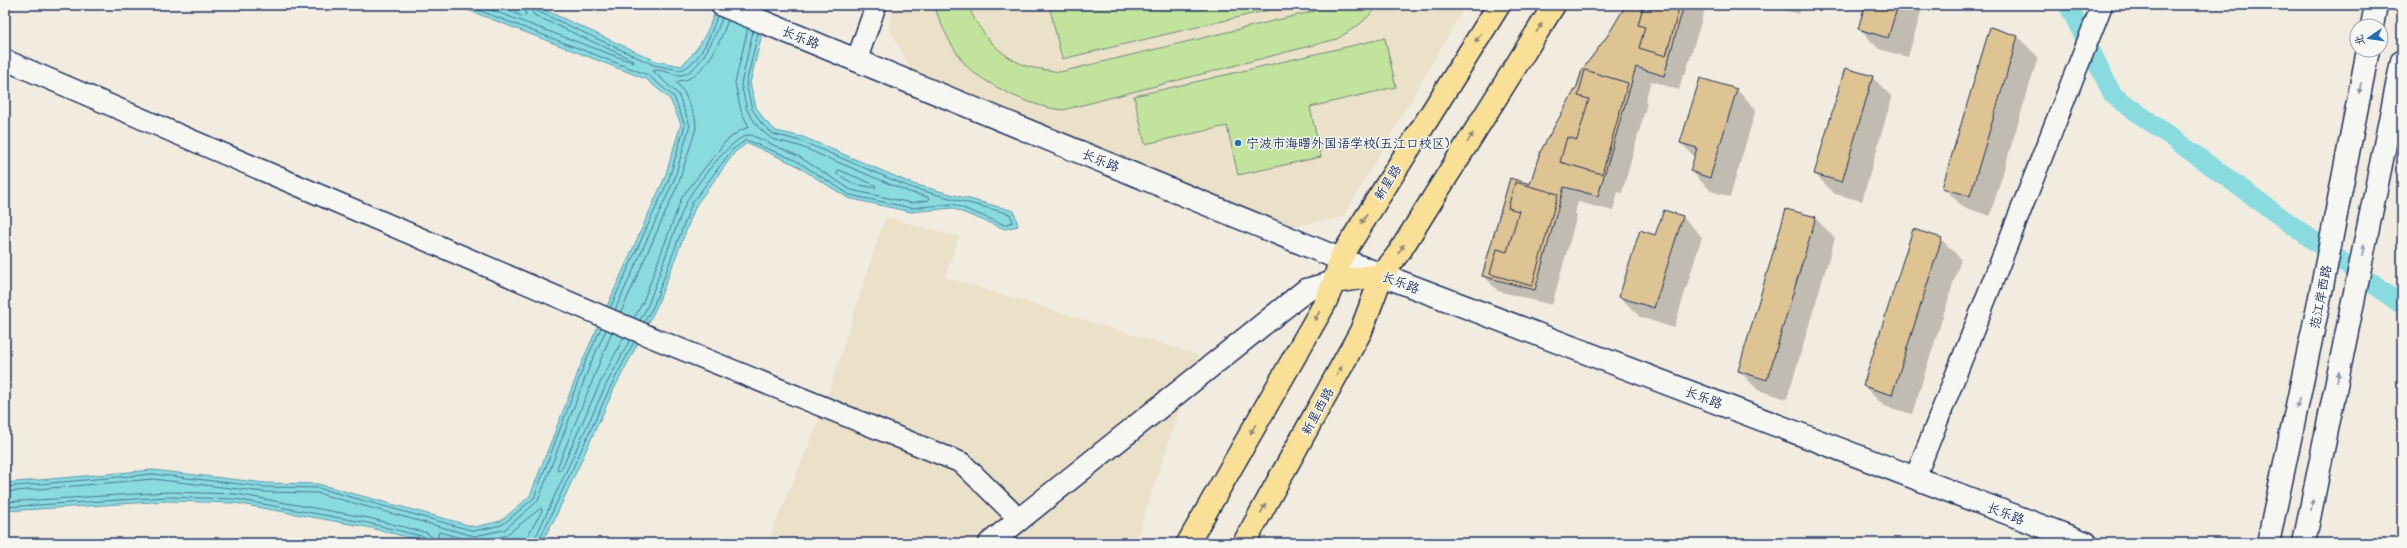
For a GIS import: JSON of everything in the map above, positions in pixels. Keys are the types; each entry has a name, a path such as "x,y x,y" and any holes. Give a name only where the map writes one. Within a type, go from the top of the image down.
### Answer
{"main road":[{"name":"新星路","path":"1334,282 1340,259 1499,5"},
{"name":"新星西路","path":"1244,543 1361,331 1382,275 1400,251 1554,5"},
{"path":"1188,543 1324,305 1334,282 1382,275"}],"street":[{"name":"长乐路","path":"722,5 857,59 1340,259 2086,543"},
{"path":"857,59 876,5"},
{"path":"1915,478 2102,5"},
{"path":"2374,18 2376,5"},
{"name":"范江岸西路","path":"2268,543 2320,297 2366,58"},
{"path":"5,60 651,337 962,462 1020,520"},
{"path":"2304,543 2402,61"},
{"path":"990,543 1306,290 1334,282"}],"shaded area":[{"name":"宁波市海曙外国语学校(五江口校区)","path":"893,5 1466,5 1343,217 1292,226 911,69 889,28"},
{"path":"885,217 959,237 945,277 1198,355 1135,543 767,543 821,416"}],"green space":[{"path":"935,5 968,5 984,33 998,49 1007,56 1026,66 1060,72 1315,11 1326,5 1380,5 1360,24 1337,39 1063,110 1039,105 1016,97 973,72 961,60 955,51 944,31"},
{"path":"1049,5 1290,5 1062,59"},
{"path":"1385,38 1396,87 1310,107 1321,157 1238,175 1227,126 1145,144 1134,96"}],"water":[{"path":"455,5 534,5 656,61 681,66 704,38 717,5 769,5 750,83 756,107 764,120 776,131 803,137 913,184 1014,211 1018,226 1005,229 952,208 911,212 848,198 794,164 747,143 735,152 696,205 656,308 614,389 555,518 541,543 431,543 367,527 235,503 168,501 5,511 5,483 152,470 265,483 318,484 475,527 501,521 530,496 582,362 665,177 681,124 670,99 646,79"}],"building":[{"path":"1626,5 1684,5 1664,76 1636,67 1598,196 1564,187 1535,290 1482,276 1510,178 1530,184 1540,152 1577,86 1582,70 1608,35"},
{"path":"1652,5 1680,5 1666,56 1639,48 1645,27 1638,25 1643,7 1651,9"},
{"path":"1865,5 1898,5 1888,38 1858,29"},
{"path":"1990,27 2018,36 1970,196 1942,188"},
{"path":"1845,68 1873,76 1842,182 1814,174"},
{"path":"1585,70 1628,83 1602,174 1560,162 1567,137 1577,140 1589,99 1578,96"},
{"path":"1700,78 1737,89 1710,178 1690,171 1697,148 1680,143"},
{"path":"1515,182 1558,194 1532,286 1490,274 1497,249 1507,252 1519,211 1508,208"},
{"path":"1786,209 1816,217 1767,380 1738,371"},
{"path":"1664,210 1683,216 1654,308 1619,297 1640,230 1655,235"},
{"path":"1913,229 1942,238 1892,395 1863,386"}],"waterway":[{"path":"2068,5 2113,95 2402,305"}],"place":[{"name":"宁波市海曙外国语学校(五江口校区)","path":"1238,143"}]}
